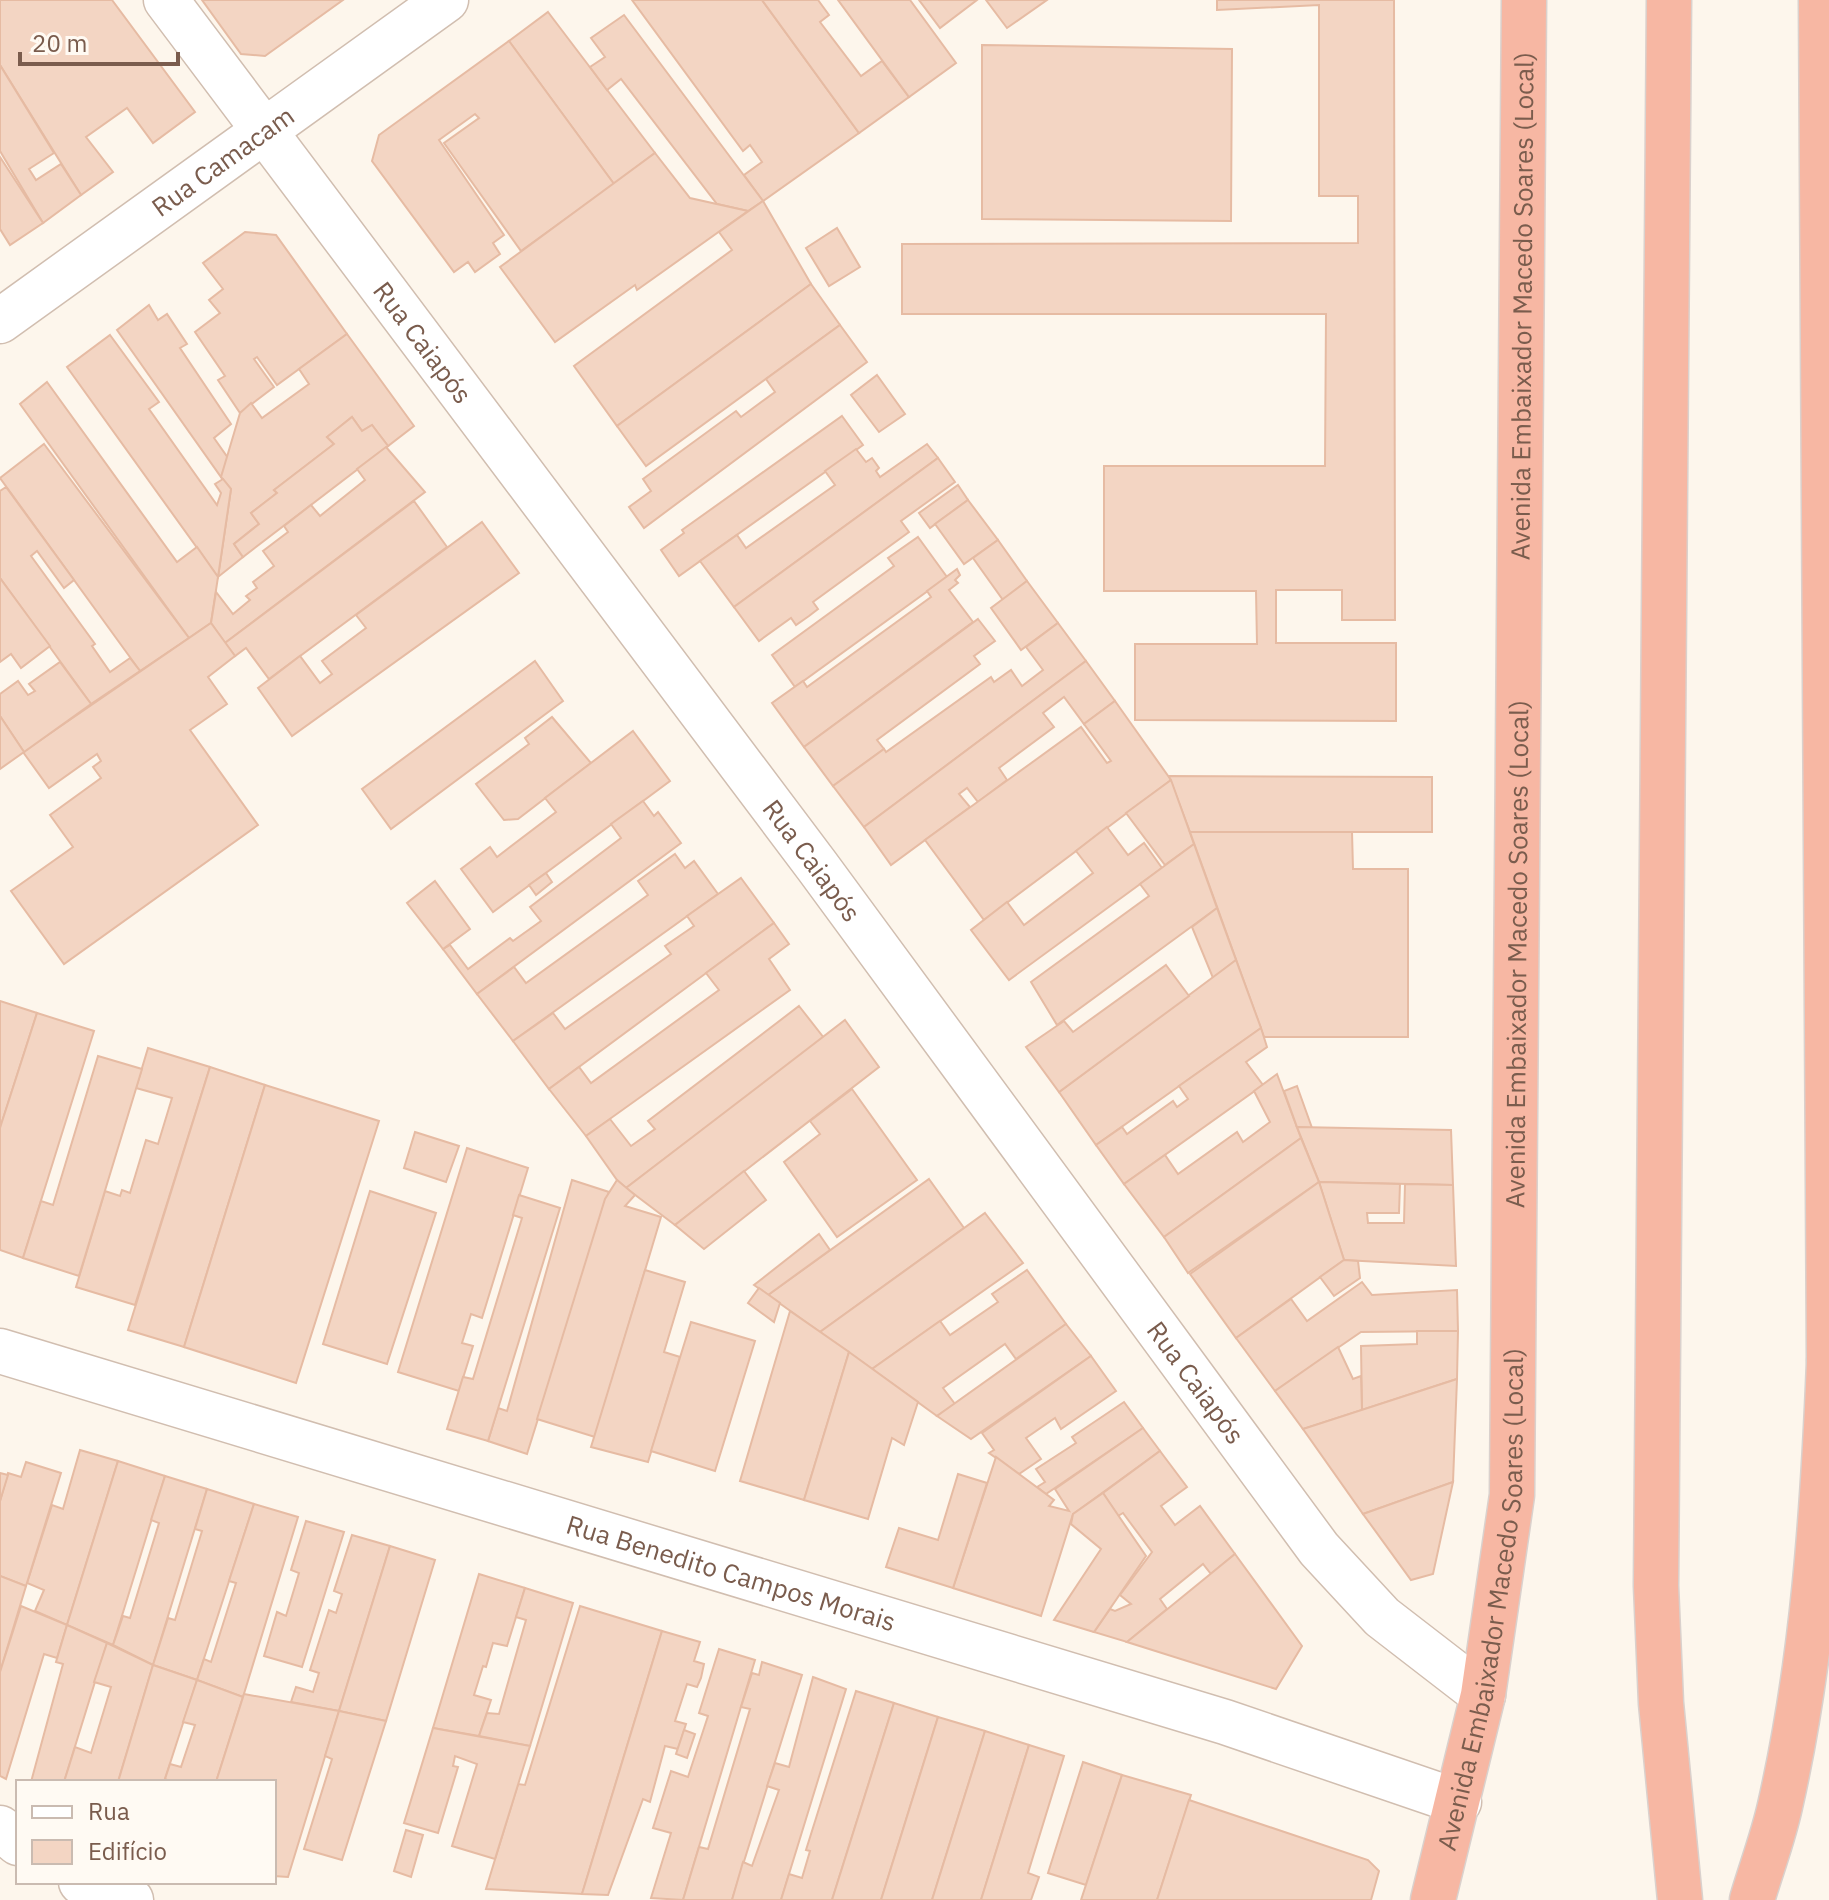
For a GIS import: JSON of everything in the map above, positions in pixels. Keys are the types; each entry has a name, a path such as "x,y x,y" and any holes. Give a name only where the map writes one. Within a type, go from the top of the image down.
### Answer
{"highway":[{"name":"Avenida Embaixador Macedo Soares (Local)","path":"1433,1900 1483,1695 1512,1495 1524,0"},
{"path":"1669,0 1656,1586 1661,1703 1680,1900"},
{"path":"1752,1900 1779,1808 1803,1686 1825,1465 1829,1361 1821,0"}],"street":[{"name":"Rua Caiapós","path":"166,0 817,866 1319,1549 1382,1617 1483,1695"},
{"name":"Rua Camacam","path":"0,321 446,0"},
{"name":"Rua Benedito Campos Morais","path":"0,1351 1210,1717 1459,1802"},
{"path":"0,1828 16,1841"},
{"path":"87,1884 131,1900"}],"building":[{"path":"0,0 112,0 195,112 153,143 127,108 86,137 113,172 81,195 0,65"},
{"path":"202,0 343,0 265,56 241,54"},
{"path":"632,0 762,0 859,133 763,201 744,175 762,162 750,145 743,151"},
{"path":"762,0 818,0 829,15 820,22 861,76 882,61 909,97 859,133"},
{"path":"838,0 910,0 956,63 909,97"},
{"path":"919,0 977,0 940,28"},
{"path":"986,0 1047,0 1007,28"},
{"path":"1217,0 1394,0 1395,620 1342,620 1342,590 1276,590 1276,643 1396,643 1396,721 1135,720 1135,644 1257,644 1256,591 1104,591 1104,466 1325,466 1326,314 902,314 902,244 1358,243 1358,196 1319,196 1319,5 1217,10"},
{"path":"548,12 655,153 614,184 509,41"},
{"path":"624,15 763,201 748,211 717,204 621,79 607,90 590,67 605,57 591,38"},
{"path":"509,41 614,184 521,251 444,143 479,118 475,114 439,140 504,235 493,243 500,254 475,272 468,262 454,272 372,161 379,135"},
{"path":"982,45 1232,49 1231,221 982,219"},
{"path":"0,65 54,153 29,169 36,180 61,164 81,195 43,223 0,151"},
{"path":"655,153 690,198 748,211 637,290 635,285 555,342 500,267"},
{"path":"0,157 43,223 10,245 0,229"},
{"path":"763,201 811,284 617,426 574,366 732,250 719,232"},
{"path":"837,228 860,267 829,286 806,248"},
{"path":"245,232 276,235 347,334 277,385 257,357 254,359 274,387 240,413 218,380 225,376 195,332 220,313 209,300 223,289 203,263"},
{"path":"811,284 840,325 646,466 617,426"},
{"path":"149,305 158,320 167,314 187,344 180,348 231,424 214,438 228,458 221,477 117,330"},
{"path":"840,325 867,362 644,528 629,507 651,491 643,479 736,411 741,417 775,392 766,379"},
{"path":"347,334 414,426 388,446 372,425 362,431 352,417 327,437 334,444 274,490 277,493 251,513 259,524 234,544 243,557 218,577 231,489 221,477 240,413 251,403 262,418 309,384 299,369"},
{"path":"110,335 159,402 149,409 217,505 221,493 215,484 223,479 231,489 218,577 67,367"},
{"path":"877,375 905,414 879,432 851,395"},
{"path":"47,382 177,562 197,547 218,577 211,623 189,638 20,404"},
{"path":"842,416 863,445 679,576 661,550 684,533 682,530"},
{"path":"352,417 362,431 372,425 388,446 243,557 234,544 259,524 251,513 277,493 274,490 334,444 327,437"},
{"path":"44,444 189,638 140,671 0,478"},
{"path":"927,444 938,458 734,607 700,561 737,535 746,548 835,485 825,471 856,449 866,462 872,458 879,468 876,471 880,477"},
{"path":"386,447 425,492 225,643 211,623 216,592 233,614 250,600 246,596 257,588 253,582 274,566 263,551 288,532 284,526 311,505 320,516 365,480 357,469"},
{"path":"938,458 955,482 901,521 909,532 813,602 818,609 809,616 796,625 791,618 759,641 734,607"},
{"path":"958,485 968,500 930,528 919,513"},
{"path":"6,487 74,580 64,588 37,551 31,556 95,644 92,646 110,672 130,658 140,671 91,704 0,578 0,491"},
{"path":"968,500 998,540 964,564 935,524"},
{"path":"414,501 447,547 269,679 246,648 235,656 225,643"},
{"path":"482,522 519,573 292,736 258,688 300,656 320,683 332,674 322,661 366,628 356,615"},
{"path":"918,537 947,577 795,687 772,655 894,566 888,558"},
{"path":"998,540 1027,581 1003,600 973,558"},
{"path":"957,569 960,575 955,580 958,583 949,590 973,622 804,747 772,703 803,681 807,687 931,597 927,591"},
{"path":"0,578 50,646 21,668 11,654 0,662"},
{"path":"1027,581 1058,623 1021,650 991,608"},
{"path":"978,619 995,641 974,656 980,664 877,740 884,749 833,786 804,747"},
{"path":"211,623 235,656 208,677 227,704 190,730 258,825 64,964 11,891 73,847 50,815 101,778 93,767 101,761 97,754 49,788 23,752"},
{"path":"1058,623 1086,661 864,827 833,786 991,677 994,682 1011,670 1022,686 1043,670 1026,647"},
{"path":"535,661 563,701 391,829 362,789"},
{"path":"1086,661 1115,701 1084,724 1064,697 1043,713 1054,727 999,768 1007,780 978,802 967,788 959,794 970,807 891,865 864,827"},
{"path":"60,662 91,704 24,752 0,716 0,694 18,681 28,695 35,691 29,684"},
{"path":"1115,701 1171,780 984,920 925,840 1081,727 1107,763 1111,761 1084,724"},
{"path":"0,716 24,752 0,769"},
{"path":"552,717 591,763 518,819 504,820 476,784 529,744 525,738"},
{"path":"633,731 670,781 493,912 461,869 490,847 497,857 556,812 545,798"},
{"path":"1169,776 1432,777 1432,832 1190,832"},
{"path":"1171,780 1194,844 1165,865 1126,813"},
{"path":"643,801 654,816 658,812 681,843 477,994 443,949 450,945 468,969 510,938 513,941 541,921 530,907 621,838 611,824"},
{"path":"1107,827 1128,855 1144,843 1162,868 1009,980 971,930 1007,902 1024,925 1093,873 1076,851"},
{"path":"1190,832 1352,832 1353,869 1408,869 1408,1037 1264,1037"},
{"path":"1194,844 1217,908 1057,1025 1031,982 1149,896 1140,884"},
{"path":"675,854 685,868 694,861 718,894 513,1041 477,994 514,967 526,983 648,895 638,881"},
{"path":"546,873 552,882 536,895 529,885"},
{"path":"741,878 774,923 549,1089 513,1041 553,1013 565,1029 671,954 665,946 694,926 687,916"},
{"path":"435,881 470,929 443,949 407,903"},
{"path":"1217,908 1236,960 1213,978 1192,927"},
{"path":"774,923 789,944 769,959 790,990 586,1136 549,1089 579,1067 591,1083 719,990 706,973"},
{"path":"1236,960 1261,1028 1096,1145 1059,1092"},
{"path":"1166,965 1189,996 1059,1092 1026,1047 1064,1021 1073,1032"},
{"path":"0,1001 37,1013 0,1128"},
{"path":"799,1006 824,1038 626,1188 617,1180 586,1136 610,1119 631,1146 655,1129 648,1121"},
{"path":"37,1013 94,1031 23,1258 0,1250 0,1128"},
{"path":"845,1020 879,1067 675,1225 626,1188"},
{"path":"1261,1028 1267,1047 1246,1062 1263,1085 1124,1184 1096,1145 1122,1127 1127,1134 1173,1101 1177,1107 1188,1099 1179,1086"},
{"path":"148,1048 210,1067 135,1305 76,1287 105,1191 120,1196 122,1190 130,1193 146,1140 158,1144 172,1098 136,1088"},
{"path":"98,1056 142,1069 79,1276 23,1258 41,1201 53,1205"},
{"path":"210,1067 265,1085 184,1347 128,1330"},
{"path":"1277,1074 1301,1138 1164,1237 1124,1184 1165,1155 1178,1174 1237,1132 1243,1142 1270,1122 1254,1091"},
{"path":"265,1085 379,1121 296,1383 184,1347"},
{"path":"1297,1086 1312,1128 1297,1127 1284,1091"},
{"path":"852,1089 917,1180 837,1237 784,1162 820,1134 810,1121"},
{"path":"1297,1127 1451,1130 1453,1185 1319,1182"},
{"path":"415,1132 459,1146 446,1182 404,1168"},
{"path":"1301,1138 1319,1182 1188,1273 1164,1237"},
{"path":"467,1148 528,1168 482,1318 471,1314 462,1343 473,1346 459,1391 398,1372"},
{"path":"744,1171 766,1200 704,1249 675,1225"},
{"path":"929,1179 964,1228 820,1332 768,1295"},
{"path":"572,1180 609,1192 527,1454 488,1441 498,1408 507,1411"},
{"path":"617,1180 635,1195 625,1206 661,1217 595,1437 537,1419 605,1199"},
{"path":"1319,1182 1400,1184 1399,1213 1367,1213 1368,1223 1404,1223 1405,1184 1453,1185 1456,1266 1344,1260"},
{"path":"1319,1182 1344,1260 1236,1338 1190,1274"},
{"path":"370,1191 436,1213 387,1364 323,1344"},
{"path":"519,1195 560,1208 488,1441 447,1429 463,1377 473,1379 522,1218 513,1215"},
{"path":"985,1213 1023,1263 872,1369 820,1332"},
{"path":"819,1234 830,1250 768,1295 754,1285"},
{"path":"1344,1260 1358,1261 1360,1278 1334,1296 1320,1277"},
{"path":"645,1270 685,1282 664,1352 680,1357 648,1462 591,1447"},
{"path":"1027,1270 1066,1324 1016,1359 1005,1344 943,1388 955,1404 937,1416 872,1369 940,1321 950,1335 998,1302 992,1294"},
{"path":"1362,1282 1372,1295 1457,1290 1458,1331 1361,1332 1275,1391 1236,1338 1291,1299 1307,1321"},
{"path":"759,1288 780,1303 774,1322 748,1303"},
{"path":"790,1311 849,1352 804,1500 740,1481"},
{"path":"691,1322 755,1341 715,1471 651,1451"},
{"path":"1066,1324 1091,1356 971,1439 937,1416"},
{"path":"1417,1331 1458,1331 1457,1379 1362,1410 1361,1346 1417,1344"},
{"path":"1338,1347 1353,1379 1361,1376 1362,1410 1303,1429 1275,1391"},
{"path":"849,1352 918,1402 904,1445 892,1438 868,1519 804,1500"},
{"path":"1091,1356 1116,1391 1061,1429 1055,1418 1026,1438 1041,1459 1019,1474 989,1453 994,1450 982,1433"},
{"path":"1457,1379 1453,1482 1363,1514 1303,1429"},
{"path":"1124,1402 1143,1428 1046,1494 1037,1487 1045,1482 1036,1469 1076,1443 1072,1437"},
{"path":"1143,1428 1160,1451 1073,1514 1041,1616 953,1588 996,1457 1054,1500 1049,1506 1069,1511 1055,1489"},
{"path":"80,1450 118,1461 67,1625 35,1611 44,1590 27,1583 52,1505 63,1509"},
{"path":"1160,1451 1187,1487 1161,1506 1175,1525 1200,1506 1235,1554 1211,1574 1203,1564 1160,1599 1167,1609 1127,1642 1094,1632 1110,1609 1115,1611 1131,1604 1120,1595 1152,1552 1123,1513 1118,1516 1103,1493"},
{"path":"118,1461 165,1476 113,1645 67,1625"},
{"path":"26,1462 61,1473 26,1586 0,1576 0,1501 8,1473 21,1477"},
{"path":"0,1473 8,1475 0,1501"},
{"path":"958,1474 987,1483 953,1588 886,1567 899,1528 938,1540"},
{"path":"165,1476 207,1489 153,1665 113,1645 123,1616 130,1618 159,1523 151,1520"},
{"path":"1453,1482 1433,1574 1411,1580 1363,1514"},
{"path":"207,1489 254,1504 197,1680 153,1665 168,1618 175,1620 202,1531 195,1529"},
{"path":"1103,1493 1146,1556 1094,1632 1054,1620 1101,1549 1071,1524 1073,1514"},
{"path":"254,1504 298,1517 243,1697 197,1680 204,1659 211,1662 236,1583 229,1581"},
{"path":"306,1521 344,1532 302,1667 264,1656 277,1612 286,1616 299,1573 291,1570"},
{"path":"352,1535 390,1546 339,1711 291,1702 296,1687 313,1692 319,1673 310,1670 329,1610 336,1613 342,1594 334,1591"},
{"path":"390,1546 435,1560 386,1721 339,1711"},
{"path":"1235,1554 1302,1646 1276,1689 1127,1642"},
{"path":"479,1574 525,1588 507,1646 493,1643 486,1667 483,1666 474,1695 491,1700 479,1736 433,1728"},
{"path":"0,1576 26,1586 0,1672"},
{"path":"525,1588 573,1603 530,1746 479,1736 487,1713 499,1714 526,1620 516,1617"},
{"path":"21,1606 67,1625 57,1658 44,1654 6,1779 0,1776 0,1672"},
{"path":"580,1606 662,1631 582,1894 486,1889 518,1784 525,1785"},
{"path":"67,1625 107,1643 65,1780 32,1780 63,1664 56,1662"},
{"path":"662,1631 700,1642 694,1661 704,1664 701,1678 697,1687 687,1684 675,1721 686,1724 678,1749 665,1746 650,1802 643,1799 608,1895 582,1894"},
{"path":"107,1643 153,1665 119,1780 65,1780 75,1747 91,1753 111,1687 94,1682"},
{"path":"719,1649 755,1660 683,1900 651,1898 671,1833 653,1828 671,1771 688,1777 708,1716 699,1713"},
{"path":"762,1662 802,1675 732,1900 683,1900 699,1847 708,1849 750,1709 741,1707 752,1673 759,1675"},
{"path":"153,1665 197,1680 165,1780 119,1780"},
{"path":"813,1677 846,1689 781,1900 732,1900 743,1862 752,1866 779,1790 767,1786 775,1763 789,1767"},
{"path":"197,1680 243,1697 217,1780 165,1779 170,1764 181,1767 195,1725 183,1722"},
{"path":"856,1691 894,1703 832,1900 781,1900 789,1874 802,1878 810,1851 806,1850"},
{"path":"244,1694 339,1711 288,1877 276,1876 276,1780 217,1780"},
{"path":"894,1703 938,1717 881,1900 832,1900"},
{"path":"339,1711 386,1721 342,1860 304,1849 332,1759 325,1756"},
{"path":"938,1717 985,1731 932,1900 881,1900"},
{"path":"433,1728 530,1746 495,1859 452,1846 477,1764 455,1756 453,1766 458,1767 438,1833 404,1823"},
{"path":"684,1730 695,1734 687,1758 676,1754"},
{"path":"985,1731 1029,1745 981,1900 932,1900"},
{"path":"1029,1745 1064,1756 1028,1873 1039,1877 1031,1900 981,1900"},
{"path":"1083,1762 1122,1775 1086,1885 1048,1873"},
{"path":"1122,1775 1191,1795 1157,1900 1081,1900"},
{"path":"1189,1800 1368,1860 1379,1871 1371,1900 1157,1900"},
{"path":"406,1830 423,1835 411,1877 394,1871"}]}
